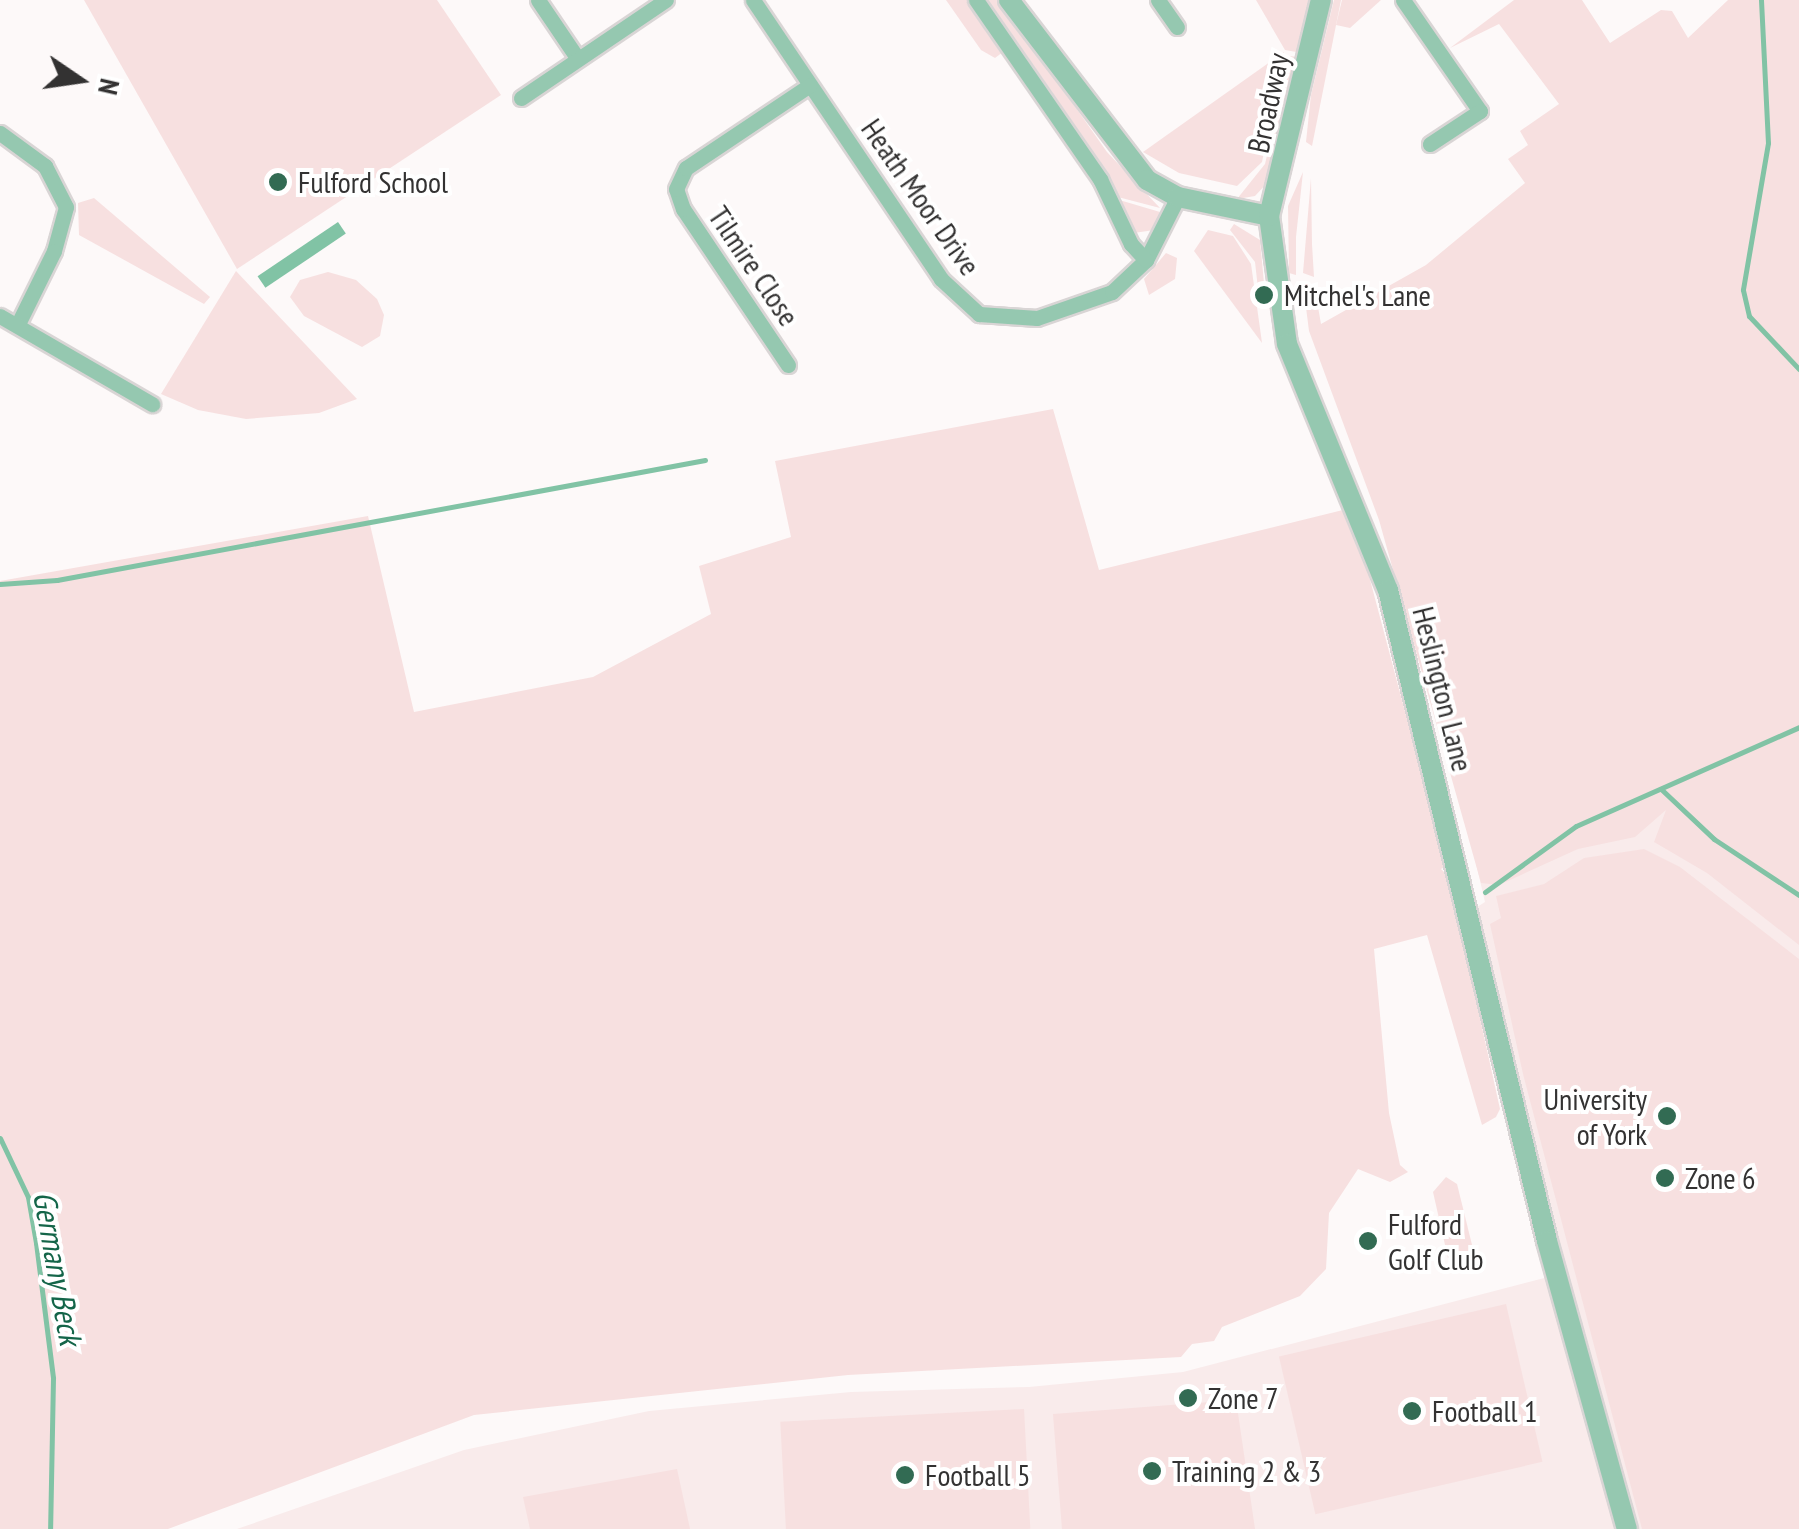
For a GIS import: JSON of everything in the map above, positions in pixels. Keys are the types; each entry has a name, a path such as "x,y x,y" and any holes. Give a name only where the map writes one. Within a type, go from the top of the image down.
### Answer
{"street":[{"path":"538,0 578,59"},
{"path":"521,98 666,0"},
{"name":"Heath Moor Drive","path":"753,0 941,279 979,314 1012,321 1092,302 1126,284 1146,260 1178,197"},
{"path":"976,0 1100,180 1131,244 1146,260"},
{"path":"1158,0 1177,28"},
{"name":"Broadway","path":"1268,216 1320,0"},
{"path":"1403,0 1480,111 1430,144"},
{"path":"1018,3 1123,156 1178,197 1268,216"},
{"name":"Tilmire Close","path":"788,365 683,209 676,189 686,168 810,85"},
{"path":"0,133 44,166 66,208 54,250 18,324"},
{"name":"Heslington Lane","path":"1268,216 1287,344 1388,590 1546,1241 1628,1529"},
{"path":"0,316 152,404"}],"shaded area":[{"name":"Fulford School","path":"84,0 437,0 501,95 237,269"},
{"path":"946,0 968,0 1003,52 995,58 981,50"},
{"path":"984,0 1000,0 1107,152 1160,208 1114,196"},
{"path":"1256,0 1314,0 1302,53 1285,50"},
{"path":"1334,0 1341,0 1312,146 1306,142 1311,95"},
{"path":"1342,0 1381,0 1350,28 1336,25"},
{"path":"1514,0 1582,0 1610,43 1661,10 1672,11 1688,38 1728,0 1799,0 1799,945 1707,873 1654,842 1666,810 1635,837 1578,849 1499,885 1481,883 1379,520 1309,331 1303,284 1314,284 1321,324 1426,265 1525,183 1508,159 1528,145 1520,131 1559,104 1499,24 1450,48"},
{"path":"1284,52 1262,162 1237,186 1179,173 1143,152"},
{"path":"1290,56 1297,57 1269,181 1255,196 1237,199 1265,164"},
{"path":"1303,172 1296,275 1289,273 1288,206"},
{"path":"1311,178 1312,244 1314,277 1303,273"},
{"path":"94,198 210,297 204,304 79,235 78,203"},
{"path":"1116,199 1160,212 1154,230 1134,233"},
{"path":"338,222 346,234 265,288 258,276"},
{"path":"1234,224 1260,240 1266,305 1260,307 1255,262 1230,230"},
{"path":"1208,230 1233,236 1251,264 1262,343 1194,251"},
{"path":"1166,253 1177,258 1175,279 1149,295 1144,279"},
{"path":"236,271 357,399 319,413 246,419 198,410 161,394"},
{"path":"328,272 356,280 377,299 384,315 380,336 362,347 304,316 290,297 300,280"},
{"path":"1053,409 1099,570 1351,508 1446,866 1441,869 1449,877 1500,1109 1496,1117 1482,1125 1427,935 1374,949 1389,1113 1400,1165 1408,1172 1390,1182 1358,1169 1329,1213 1326,1269 1300,1296 1222,1327 1214,1341 1192,1344 1181,1357 848,1375 474,1415 168,1529 0,1529 0,581 368,516 414,712 593,677 711,614 699,566 791,537 775,461"},
{"name":"University of York","path":"1799,727 1799,1529 237,1529 464,1450 649,1411 851,1392 1029,1387 1183,1372 1556,1275 1466,914 1485,902 1474,855"},
{"name":"Zone 6","path":"1644,849 1680,867 1799,959 1799,1529 1642,1529 1523,1074 1490,924 1501,918 1496,896 1544,884 1584,858"},
{"path":"1446,1177 1457,1184 1474,1253 1448,1258 1433,1192"},
{"name":"Football 1","path":"1506,1304 1542,1462 1315,1514 1279,1356"},
{"name":"Training 2 & 3","path":"1236,1400 1255,1529 1062,1529 1053,1414"},
{"name":"Football 5","path":"1024,1409 1030,1529 786,1529 780,1422"},
{"path":"677,1469 690,1529 530,1529 523,1497"}],"waterway":[{"path":"1761,0 1768,143 1743,290 1749,316 1799,369"},
{"path":"0,584 57,580 705,460"},
{"path":"1485,892 1576,826 1799,727"},
{"path":"1661,789 1714,839 1799,895"},
{"name":"Germany Beck","path":"0,1138 28,1197 36,1243 53,1378 50,1529"}],"place":[{"name":"Fulford School","path":"278,182"},
{"name":"Mitchel's Lane","path":"1264,295"},
{"name":"University of York","path":"1667,1116"},
{"name":"Zone 6","path":"1665,1178"},
{"name":"Fulford Golf Club","path":"1368,1241"},
{"name":"Zone 7","path":"1188,1398"},
{"name":"Football 1","path":"1412,1411"},
{"name":"Training 2 & 3","path":"1152,1471"},
{"name":"Football 5","path":"905,1475"}]}
